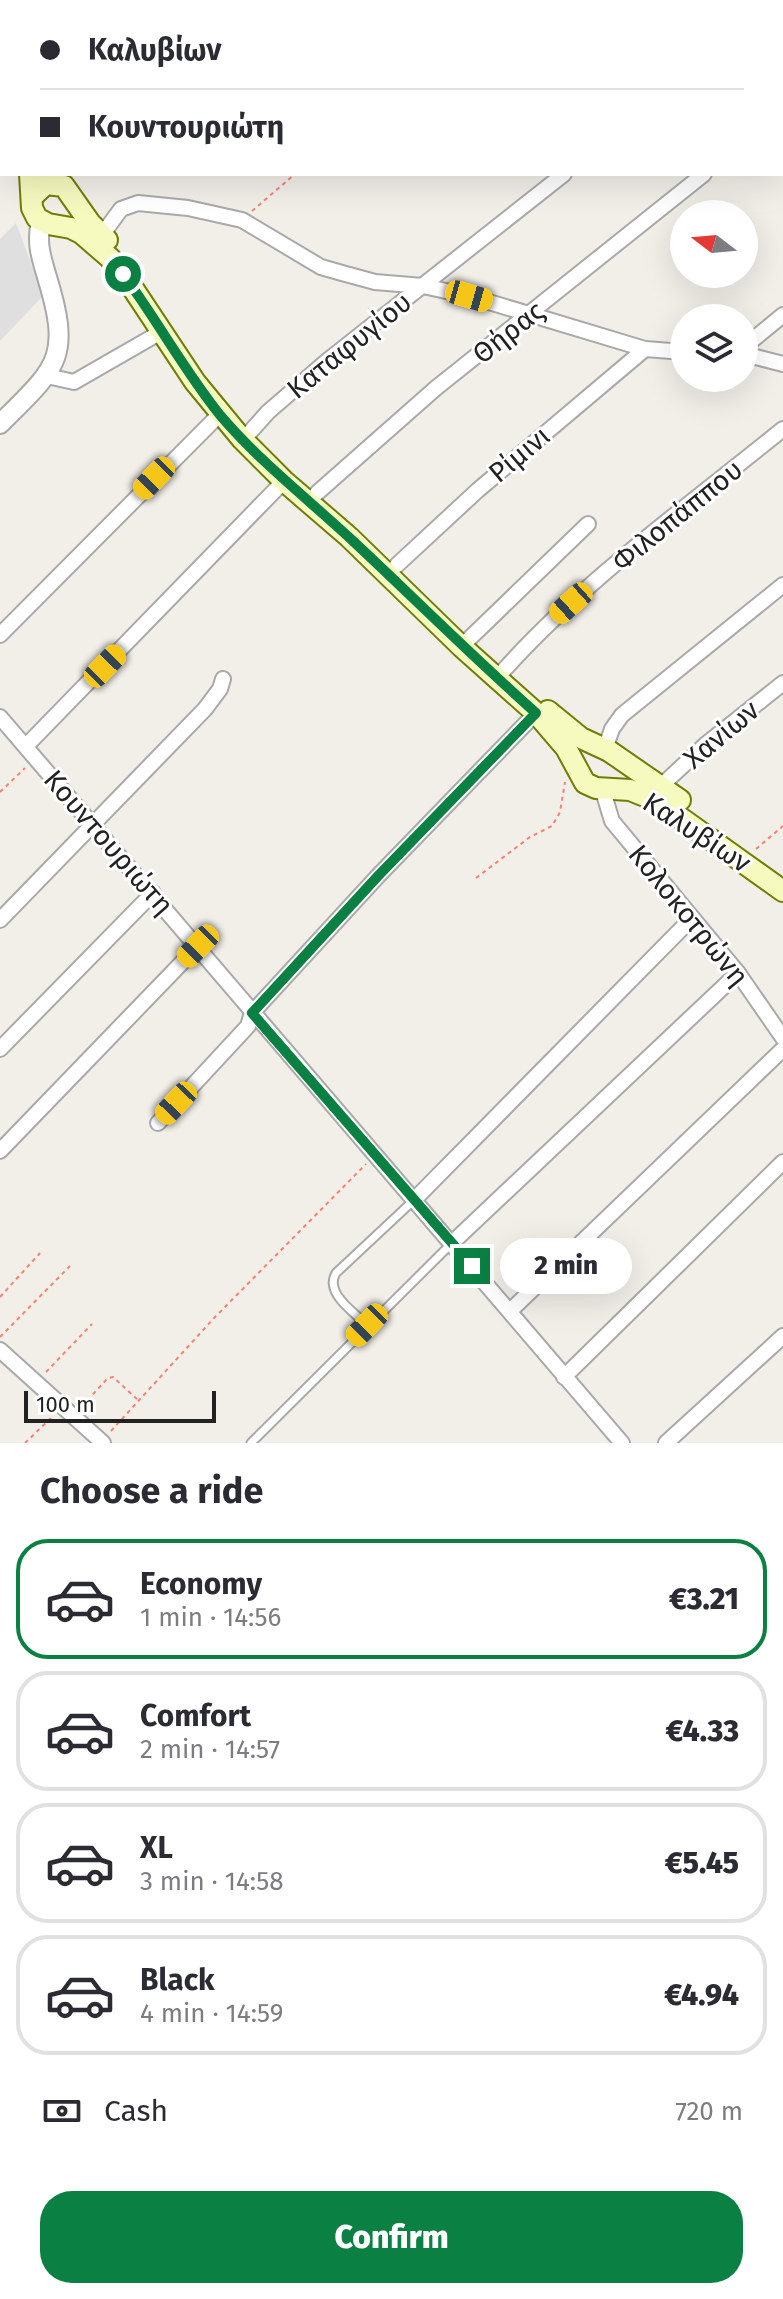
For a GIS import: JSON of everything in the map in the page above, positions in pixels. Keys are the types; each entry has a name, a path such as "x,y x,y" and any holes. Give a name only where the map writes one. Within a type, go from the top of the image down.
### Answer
{"main road":[{"path":"30,176 32,208 48,223 81,233 110,258 220,414 284,481 359,546 462,647 536,713 566,748 580,775"},
{"path":"33,196 46,184 64,182 73,210 69,217 48,223"},
{"name":"Καλυβίων","path":"64,182 79,209 144,284 204,374 251,431 397,565 469,639 581,738 607,751 660,787 783,876"},
{"path":"580,775 579,765 584,754 607,751"},
{"name":"Καλυβίων","path":"604,788 618,775 607,751"},
{"name":"Καλυβίων","path":"580,775 590,786 630,790 657,801 783,891"}],"street":[{"name":"Καταφυγίου","path":"251,431 268,412 327,361 561,176"},
{"name":"Θήρας","path":"317,493 436,388 702,176"},
{"path":"102,235 121,209 138,203 188,208 242,220 321,267 375,282 423,286 532,314 645,349 670,351"},
{"path":"0,424 47,376 57,354 60,334 58,313 37,243 48,223"},
{"path":"758,336 783,315"},
{"path":"47,376 74,382 161,332"},
{"name":"Ρίμινι","path":"397,565 478,490 645,349"},
{"path":"758,358 783,364"},
{"path":"0,635 220,414"},
{"name":"Φιλοπάππου","path":"504,670 539,631 587,589 783,429"},
{"path":"26,746 284,481"},
{"path":"469,639 588,524"},
{"path":"607,751 612,729 622,715 783,585"},
{"path":"0,920 205,709 220,689 223,679"},
{"name":"Χανίων","path":"660,787 705,745 783,683"},
{"path":"158,1123 248,1026 252,1013 378,876 536,713"},
{"name":"Κουντουριώτη","path":"0,717 94,823 252,1013 622,1443"},
{"name":"Κολοκοτρώνη","path":"604,788 612,821 738,973 783,1038"},
{"path":"0,1049 153,893"},
{"path":"413,1201 692,918"},
{"path":"0,1151 198,946"},
{"path":"452,1243 738,973"},
{"path":"510,1311 783,1049"},
{"path":"564,1377 783,1162"},
{"path":"666,1443 783,1336"},
{"path":"0,1350 102,1442"}],"lane":[{"path":"367,1325 332,1289 331,1281 413,1201"},
{"path":"251,1443 452,1243"}],"path":[{"path":"242,220 293,176"},
{"path":"0,792 36,758"},
{"path":"476,878 530,837 552,826 560,812 563,785 567,778 580,775"},
{"path":"752,852 783,826"},
{"path":"102,1442 215,1317 375,1154"},
{"path":"0,1297 40,1253"},
{"path":"0,1337 70,1266"},
{"path":"36,1383 92,1324"},
{"path":"25,1443 108,1378 113,1377 139,1401"}],"shaded area":[{"path":"16,223 43,296 0,341 0,239"}],"route":[{"path":"123,274 195,382 262,460 349,537 483,667 536,713 378,876 252,1013 472,1266"}]}
